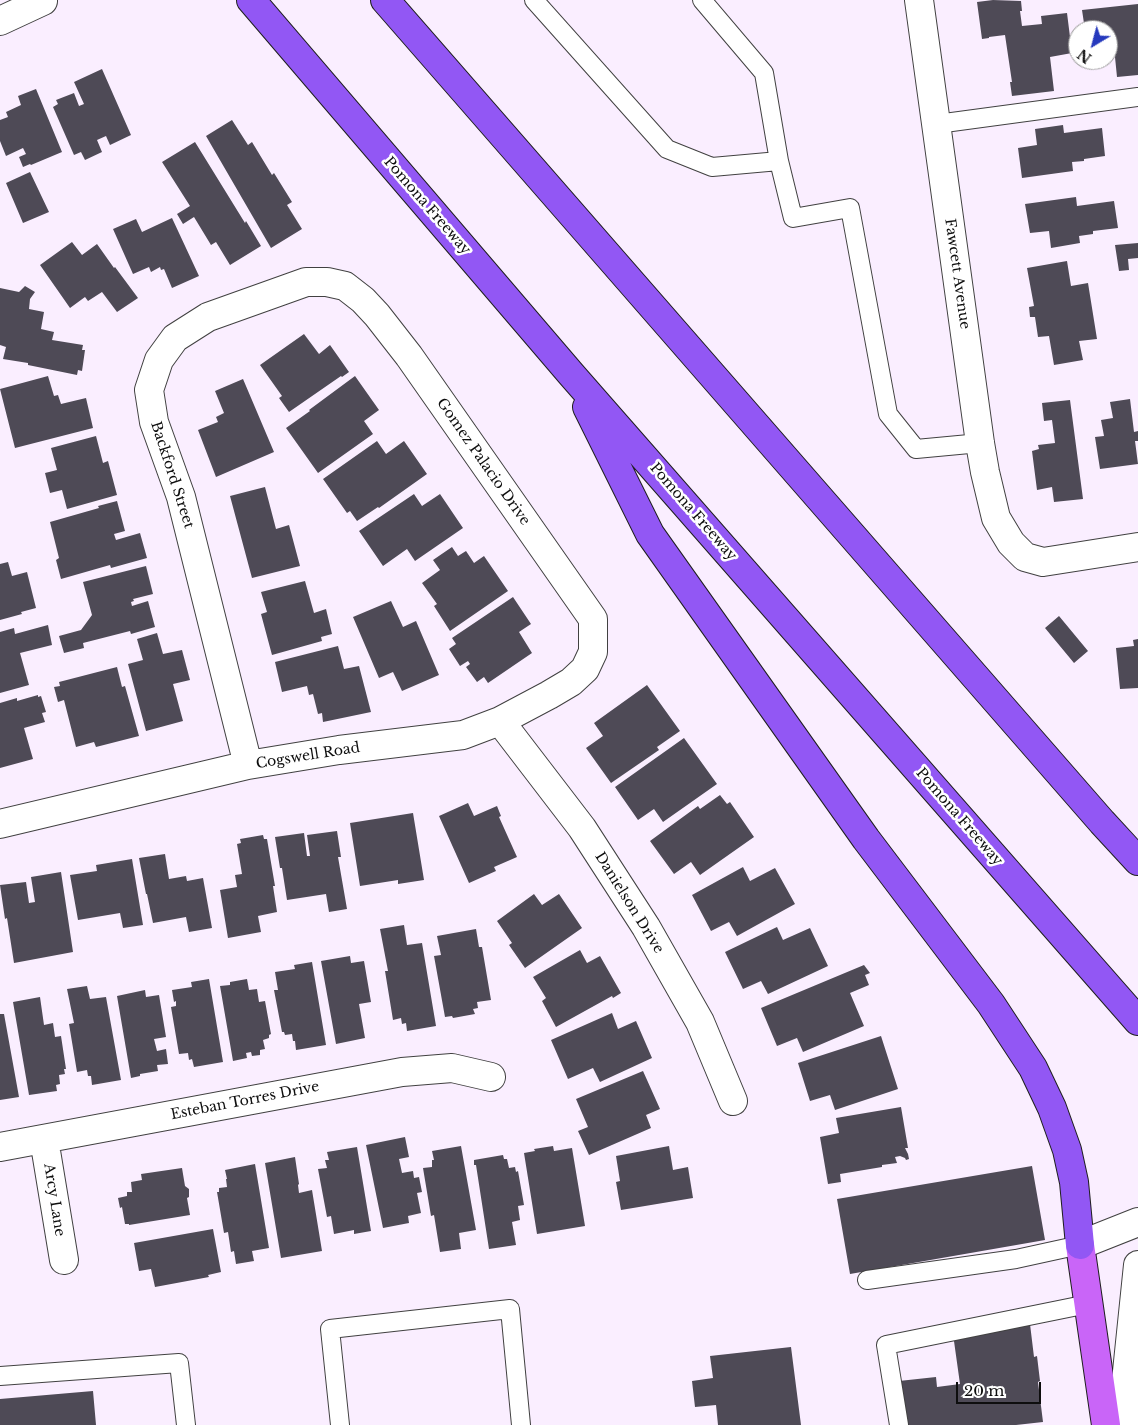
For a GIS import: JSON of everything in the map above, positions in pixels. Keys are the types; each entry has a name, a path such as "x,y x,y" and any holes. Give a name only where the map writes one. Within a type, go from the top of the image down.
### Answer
{"highway":[{"name":"Pomona Freeway","path":"251,0 572,374 1138,1021"},
{"path":"385,0 1138,861"},
{"path":"572,374 650,534 866,839 991,1004 1033,1068 1052,1108 1067,1150 1074,1182 1080,1246"}],"main road":[{"path":"1080,1246 1109,1425"}],"street":[{"name":"Fawcett Avenue","path":"919,0 980,444 996,518 1011,542 1026,557 1043,562 1138,547"},
{"path":"0,21 44,1"},
{"name":"Backford Street","path":"248,765 181,497 154,422 149,390 159,360 176,338 208,317 306,282 327,282 345,286"},
{"name":"Gomez Palacio Drive","path":"345,286 368,305 409,356 593,619 593,652"},
{"name":"Cogswell Road","path":"0,824 248,765 339,750 464,735 500,721 571,682 585,669 593,652"},
{"name":"Danielson Drive","path":"500,721 582,828 646,927 700,1022 733,1101"},
{"name":"Esteban Torres Drive","path":"0,1147 402,1072 452,1068 491,1077"},
{"name":"Arcy Lane","path":"44,1139 64,1260"},
{"path":"1080,1246 1138,1222"},
{"path":"1109,1425 1125,1391 1138,1265"}],"lane":[{"path":"534,0 667,149 712,167 779,161"},
{"path":"702,0 764,73 779,161 793,218 850,208 888,414 916,449 980,444"},
{"path":"937,124 1138,97"},
{"path":"867,1280 1016,1259 1080,1246"},
{"path":"898,1425 886,1345 1088,1304"},
{"path":"340,1425 330,1329 510,1309 521,1425"},
{"path":"0,1376 179,1363 186,1425"}],"building":[{"path":"993,0 1021,1 1022,26 1042,24 1041,16 1067,13 1068,54 1050,57 1054,91 1012,96 1010,82 1012,82 1005,35 982,39 977,2"},
{"path":"1138,4 1138,75 1117,77 1118,20 1084,20 1082,10"},
{"path":"102,69 131,135 110,145 106,136 97,140 102,152 85,160 81,152 74,155 53,107 58,104 56,100 74,93 79,106 84,104 74,82"},
{"path":"36,89 62,152 23,167 19,157 26,154 23,148 6,156 0,141 0,120 8,117 6,112 21,105 18,96"},
{"path":"232,120 248,145 252,142 272,175 274,173 292,202 287,205 302,229 271,248 206,136"},
{"path":"1063,125 1064,133 1102,128 1105,156 1072,162 1073,171 1022,178 1018,148 1037,145 1035,129"},
{"path":"195,142 261,246 230,265 216,242 211,245 194,217 183,224 177,214 190,206 162,162"},
{"path":"30,172 49,212 23,223 6,183"},
{"path":"1076,197 1077,206 1114,201 1118,228 1093,231 1093,234 1079,236 1080,243 1051,248 1049,231 1030,233 1025,204"},
{"path":"172,218 199,276 172,288 164,269 161,270 160,267 151,272 149,267 133,274 113,229 136,219 142,232"},
{"path":"72,242 82,255 97,244 138,298 117,312 102,292 88,301 85,297 70,308 40,265"},
{"path":"1138,243 1138,258 1128,259 1129,270 1119,271 1115,245"},
{"path":"1067,261 1071,286 1088,283 1097,339 1079,341 1083,360 1054,365 1049,336 1038,337 1035,317 1030,317 1029,307 1034,306 1027,268"},
{"path":"25,286 35,292 30,299 29,309 44,312 41,329 54,332 52,340 83,345 82,350 85,350 82,371 78,370 77,375 3,359 6,347 0,345 0,288 19,292"},
{"path":"304,334 319,354 330,345 349,372 289,412 279,398 282,396 260,365"},
{"path":"48,376 54,396 58,395 61,404 86,398 93,428 15,448 0,389"},
{"path":"355,376 379,410 364,421 373,434 318,473 286,428"},
{"path":"243,379 274,452 216,477 198,430 218,422 216,417 224,413 215,391"},
{"path":"1130,399 1134,432 1138,431 1138,441 1135,441 1138,464 1100,469 1095,437 1104,436 1101,420 1113,418 1110,402"},
{"path":"1070,400 1083,499 1054,502 1052,487 1037,490 1032,451 1039,449 1038,445 1055,443 1052,420 1044,421 1042,403"},
{"path":"96,436 103,463 108,461 117,495 67,509 62,490 50,493 45,473 57,470 51,448"},
{"path":"377,441 386,454 404,441 427,474 357,521 350,511 347,513 323,479"},
{"path":"265,487 276,529 289,525 300,566 252,578 230,496"},
{"path":"414,494 422,506 440,494 463,528 415,561 407,549 383,566 359,531"},
{"path":"117,501 125,531 114,534 116,540 140,533 147,558 111,568 110,565 61,579 56,560 59,558 50,522"},
{"path":"452,547 458,556 466,551 474,563 484,556 508,591 450,631 434,606 437,604 422,583 440,570 433,560"},
{"path":"8,562 12,576 27,572 36,608 0,620 0,564"},
{"path":"146,566 153,594 133,599 134,601 131,602 132,606 148,601 155,627 131,634 130,631 83,643 84,648 64,653 59,636 81,630 92,615 83,582"},
{"path":"305,581 314,613 326,609 332,634 321,637 322,641 272,655 261,614 267,612 261,592"},
{"path":"513,597 531,624 519,632 532,653 488,683 484,677 477,682 466,667 470,664 468,661 460,666 449,649 456,644 452,638"},
{"path":"391,601 403,627 416,621 439,675 402,691 393,672 379,678 353,617"},
{"path":"1059,616 1088,651 1074,663 1045,628"},
{"path":"48,625 52,645 20,653 29,685 0,693 0,632 14,628 15,634"},
{"path":"157,633 163,654 182,650 190,680 173,684 183,721 146,731 128,664 143,660 137,639"},
{"path":"1138,639 1138,688 1120,689 1116,648 1134,646 1133,640"},
{"path":"338,646 344,669 359,666 371,712 323,722 322,713 318,714 313,694 309,695 307,686 282,692 275,662"},
{"path":"117,667 122,687 125,686 139,736 96,747 94,742 76,747 64,700 58,702 54,687 60,686 59,682"},
{"path":"647,685 680,731 657,747 659,750 611,783 586,748 603,736 594,723"},
{"path":"38,695 38,697 41,696 46,712 42,713 45,722 24,728 33,759 0,768 0,703 17,698 17,701"},
{"path":"684,738 717,784 663,822 654,809 638,820 615,787"},
{"path":"720,795 727,804 730,802 754,837 700,875 691,862 674,874 650,841 698,806 700,809"},
{"path":"468,803 474,816 497,806 501,816 499,817 517,857 494,867 496,871 469,883 439,816"},
{"path":"413,813 424,880 398,884 398,880 360,886 350,823"},
{"path":"337,831 341,857 338,857 347,909 329,912 326,894 287,900 275,837 304,833 307,856 310,856 307,835"},
{"path":"263,835 264,839 267,839 275,886 273,886 277,912 258,916 261,932 228,938 220,890 237,887 235,875 242,874 237,844 241,843 240,839"},
{"path":"165,854 169,879 186,876 187,881 203,878 212,928 189,932 186,917 153,923 139,858"},
{"path":"132,859 143,925 123,928 120,913 78,920 70,875 97,871 96,865"},
{"path":"743,867 750,881 775,868 795,904 737,936 729,922 711,931 692,895"},
{"path":"61,872 73,952 14,963 0,885 26,882 29,903 35,902 31,877"},
{"path":"534,894 542,905 559,894 582,928 525,968 509,945 512,943 497,921"},
{"path":"404,925 407,945 422,943 436,1026 407,1031 406,1023 402,1024 401,1018 393,1020 385,971 388,971 380,929"},
{"path":"777,927 783,940 810,928 828,966 768,994 761,981 743,989 725,952"},
{"path":"476,929 479,947 482,947 491,1000 477,1002 478,1008 473,1009 475,1014 453,1018 452,1016 445,1017 434,956 441,955 437,936"},
{"path":"580,950 587,963 600,956 621,993 613,998 612,996 556,1027 542,1001 546,998 533,977"},
{"path":"350,956 351,963 364,961 371,1002 359,1004 365,1038 336,1044 321,961"},
{"path":"312,962 326,1045 296,1050 292,1034 285,1035 282,1032 274,990 278,990 275,972 295,969 294,965"},
{"path":"864,965 870,973 865,975 869,985 850,993 864,1026 803,1052 797,1038 777,1046 761,1008"},
{"path":"209,979 223,1062 194,1067 192,1059 189,1060 188,1053 179,1054 171,1007 176,1006 172,990 192,987 191,982"},
{"path":"247,979 249,990 257,989 259,1002 265,1001 271,1034 269,1038 263,1040 265,1049 260,1050 260,1055 252,1056 251,1052 246,1053 247,1058 233,1061 220,986 230,985 230,982"},
{"path":"87,986 90,999 106,997 121,1080 92,1085 91,1076 88,1076 87,1070 77,1072 69,1024 74,1023 67,989"},
{"path":"145,990 146,997 159,995 166,1037 154,1039 157,1051 166,1049 168,1064 157,1065 158,1071 140,1074 140,1076 131,1078 117,996"},
{"path":"40,997 44,1025 53,1023 55,1037 61,1036 66,1069 64,1069 65,1074 59,1075 60,1084 56,1085 57,1091 29,1095 13,1002"},
{"path":"612,1013 618,1029 636,1021 652,1058 600,1082 593,1068 568,1079 551,1040"},
{"path":"0,1014 4,1014 19,1097 0,1100"},
{"path":"881,1036 898,1089 835,1110 830,1095 810,1101 798,1063"},
{"path":"643,1071 660,1109 646,1115 651,1128 589,1155 578,1131 588,1127 576,1099"},
{"path":"901,1107 908,1148 905,1148 909,1159 906,1160 900,1156 895,1157 897,1163 840,1174 841,1182 828,1184 820,1137 839,1133 836,1118"},
{"path":"405,1137 409,1157 399,1159 402,1173 413,1171 414,1178 419,1177 422,1192 417,1193 421,1213 408,1216 409,1223 383,1228 366,1145"},
{"path":"461,1146 476,1230 459,1233 461,1249 440,1252 434,1215 431,1216 423,1168 432,1167 432,1160 434,1160 432,1151"},
{"path":"553,1146 554,1151 572,1148 585,1226 537,1234 524,1153 535,1151 534,1149"},
{"path":"669,1146 673,1170 688,1167 693,1198 621,1210 616,1182 620,1181 616,1156"},
{"path":"357,1147 371,1231 354,1234 354,1230 334,1234 331,1216 327,1217 318,1169 327,1168 325,1160 329,1160 327,1152"},
{"path":"503,1155 504,1159 507,1159 509,1168 515,1167 516,1172 518,1171 524,1205 518,1206 520,1220 512,1222 516,1245 489,1249 474,1160"},
{"path":"295,1157 299,1193 312,1190 322,1251 281,1258 265,1163"},
{"path":"255,1164 269,1248 252,1251 254,1261 236,1264 234,1251 231,1252 228,1232 224,1233 217,1192 219,1192 219,1188 227,1187 225,1170"},
{"path":"1032,1166 1045,1240 850,1274 837,1199"},
{"path":"182,1168 185,1186 189,1189 189,1197 187,1198 190,1215 129,1225 125,1224 122,1207 120,1208 118,1198 127,1196 127,1192 132,1192 131,1182 142,1180 141,1174"},
{"path":"213,1229 221,1272 208,1275 209,1277 155,1287 151,1269 139,1271 134,1243"},
{"path":"1030,1324 1034,1357 1037,1356 1043,1422 1016,1425 905,1425 899,1381 936,1377 937,1387 960,1384 953,1334"},
{"path":"791,1347 801,1425 718,1425 716,1405 695,1407 692,1381 713,1378 710,1356"},
{"path":"93,1391 96,1425 0,1425 0,1399"}]}
